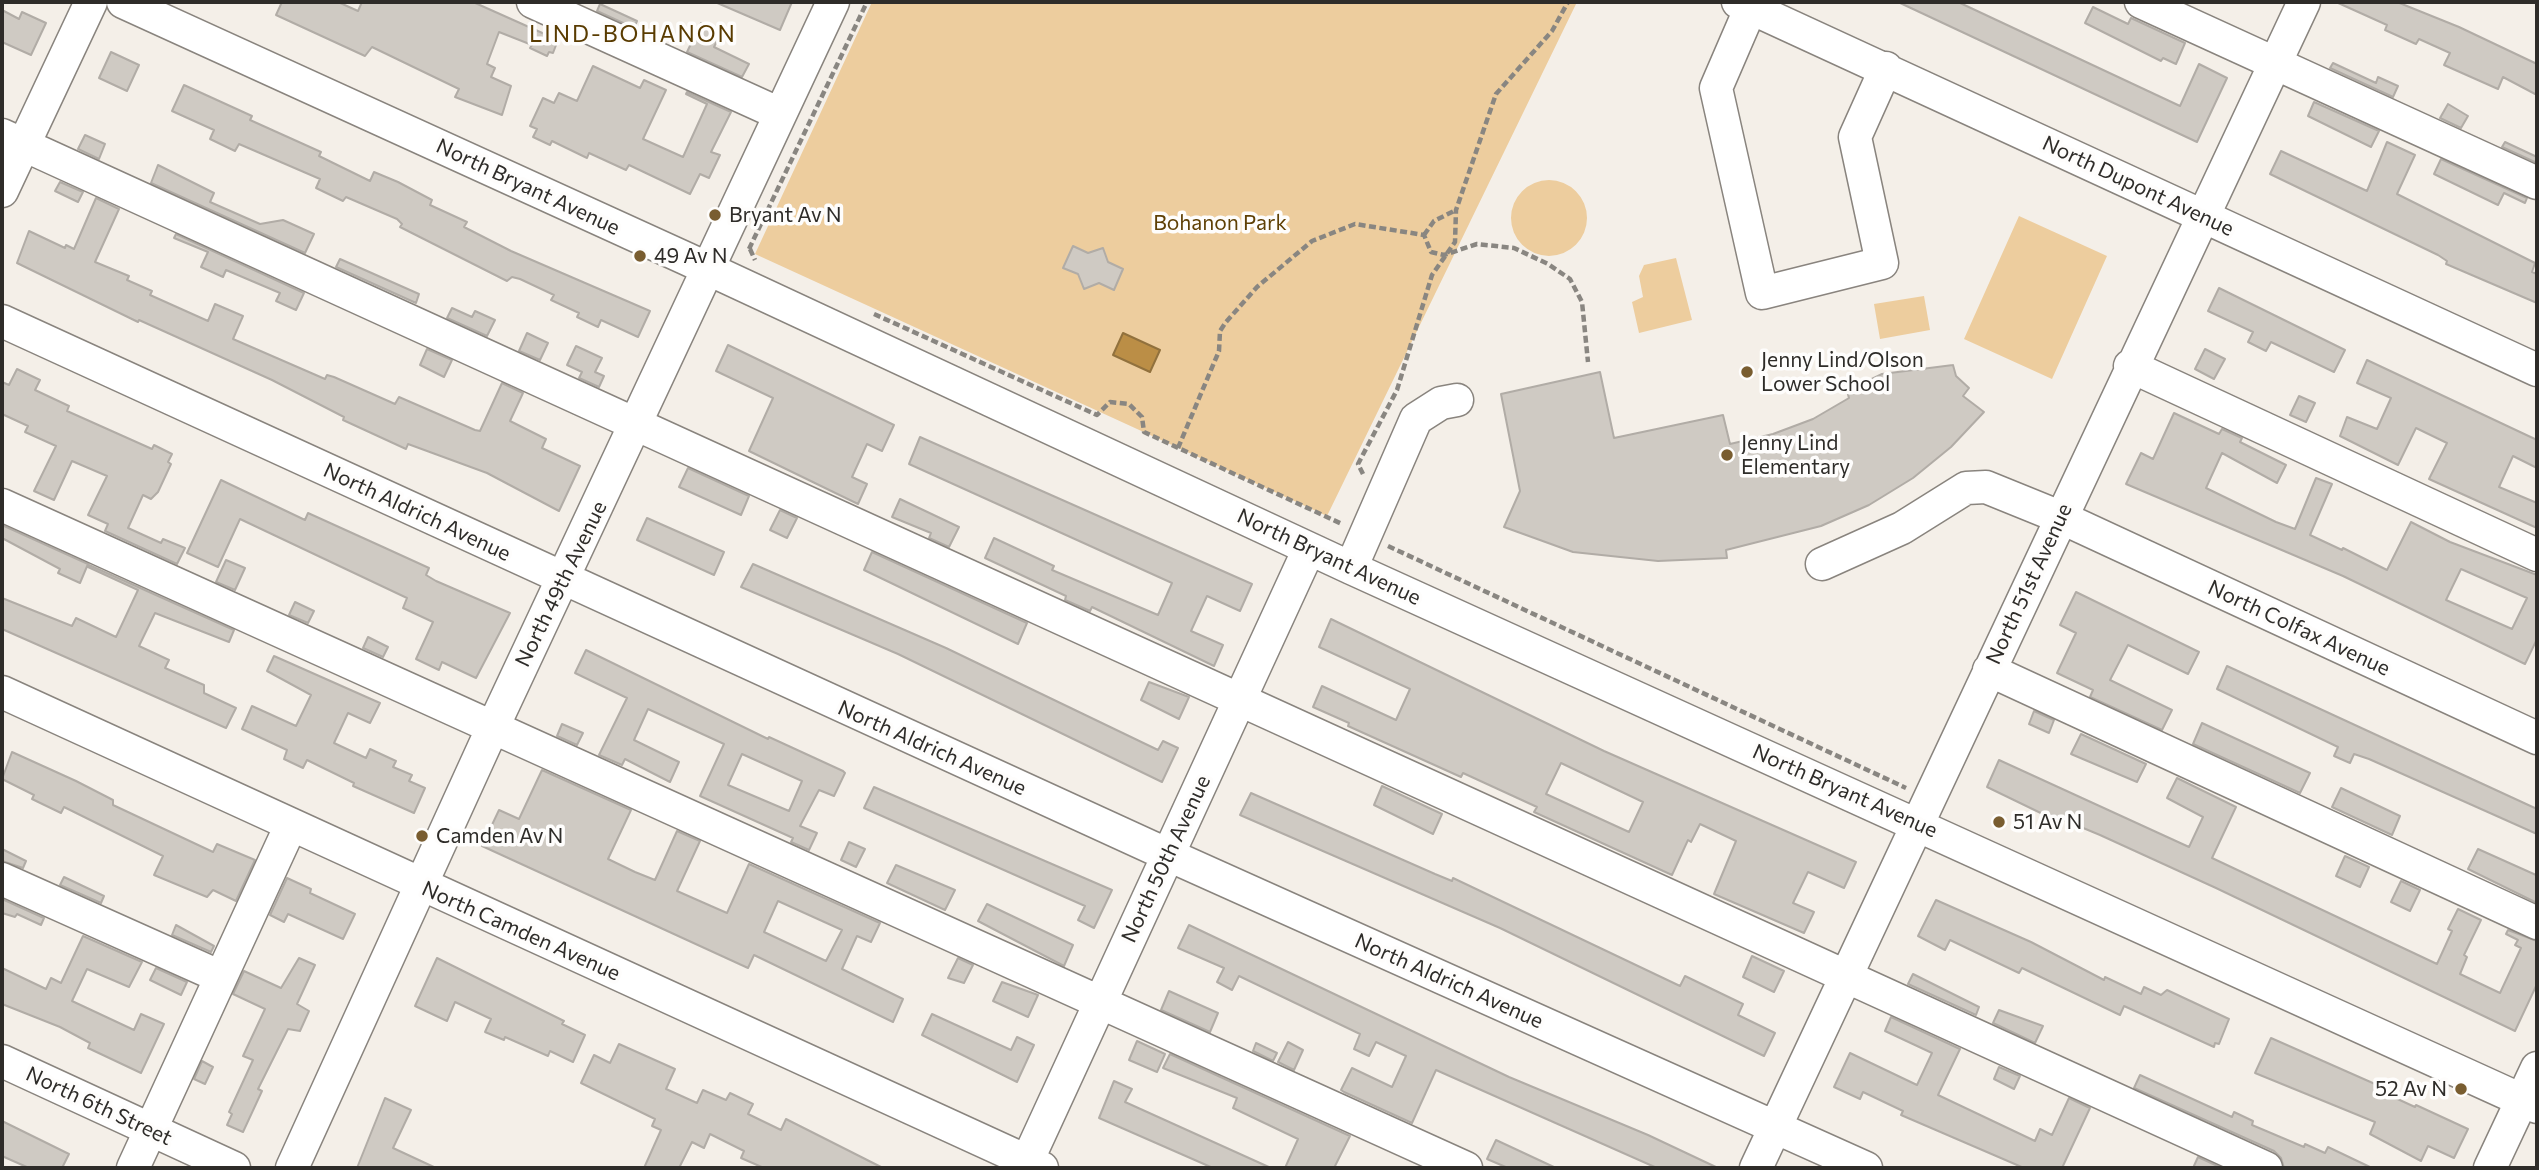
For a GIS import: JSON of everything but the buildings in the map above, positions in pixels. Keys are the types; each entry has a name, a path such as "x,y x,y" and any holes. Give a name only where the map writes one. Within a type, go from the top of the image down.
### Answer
{"street":[{"path":"2,191 12,140 91,2"},
{"name":"North Bryant Avenue","path":"122,2 708,269 1309,549 2530,1104"},
{"path":"533,2 780,114"},
{"name":"North 49th Avenue","path":"292,1168 493,727 638,423 833,2"},
{"path":"2141,2 2537,183"},
{"name":"North 51st Avenue","path":"1756,1168 1919,824 2130,366 2304,2"},
{"path":"1742,3 1716,88 1762,293 1882,263 1855,137 1886,68"},
{"name":"North Dupont Avenue","path":"1742,3 2537,370"},
{"path":"12,140 638,423 2266,1168"},
{"name":"North Aldrich Avenue","path":"2,320 1168,855 1866,1168"},
{"path":"2130,366 2537,555"},
{"path":"1351,568 1416,419 1441,403 1457,400"},
{"name":"North Colfax Avenue","path":"1822,564 1902,528 1966,488 1986,487 2060,517 2537,738"},
{"path":"2,505 1466,1168"},
{"name":"North 50th Avenue","path":"1031,1166 1101,1002 1309,549"},
{"path":"1989,670 2537,923"},
{"name":"North Camden Avenue","path":"2,692 1031,1166"},
{"path":"133,1168 291,825"},
{"path":"2,879 221,977"},
{"name":"North 6th Street","path":"2,1061 233,1168"},
{"path":"2490,1168 2530,1104 2537,1068"}],"path":[{"path":"744,253 750,249 867,2"},
{"path":"1363,476 1358,464 1397,390 1432,275 1455,242 1456,210 1496,94 1552,31 1567,2"},
{"path":"1424,235 1434,221 1456,210"},
{"path":"1178,448 1219,351 1220,331 1257,287 1312,241 1355,224 1424,235"},
{"path":"1424,235 1431,252 1444,255 1477,244 1514,248 1548,264 1570,279 1582,302 1588,362"},
{"path":"750,249 753,260 766,265"},
{"path":"868,311 1097,415 1110,402 1129,404 1142,417 1144,432 1905,787"}],"green space":[{"name":"Bohanon Park","path":"872,2 1577,2 1327,516 755,254"},
{"path":"1557,180 1570,186 1581,197 1587,210 1585,233 1570,250 1557,256 1541,256 1528,250 1513,233 1511,210 1517,197 1534,182"},
{"path":"2019,216 2107,256 2052,379 1964,339"},
{"path":"1676,258 1692,320 1639,333 1632,302 1643,297 1639,276 1644,265"},
{"path":"1924,296 1930,330 1880,339 1874,304"}],"shaded area":[{"path":"1123,333 1160,350 1150,372 1113,355"}],"place":[{"name":"Bryant Av N","path":"715,215"},
{"name":"49 Av N","path":"640,256"},
{"name":"Jenny Lind/Olson Lower School","path":"1747,372"},
{"name":"Jenny Lind Elementary","path":"1727,455"},
{"name":"51 Av N","path":"1999,822"},
{"name":"Camden Av N","path":"422,836"},
{"name":"52 Av N","path":"2461,1089"}],"district":[{"name":"LIND-BOHANON","path":"633,34"}]}
